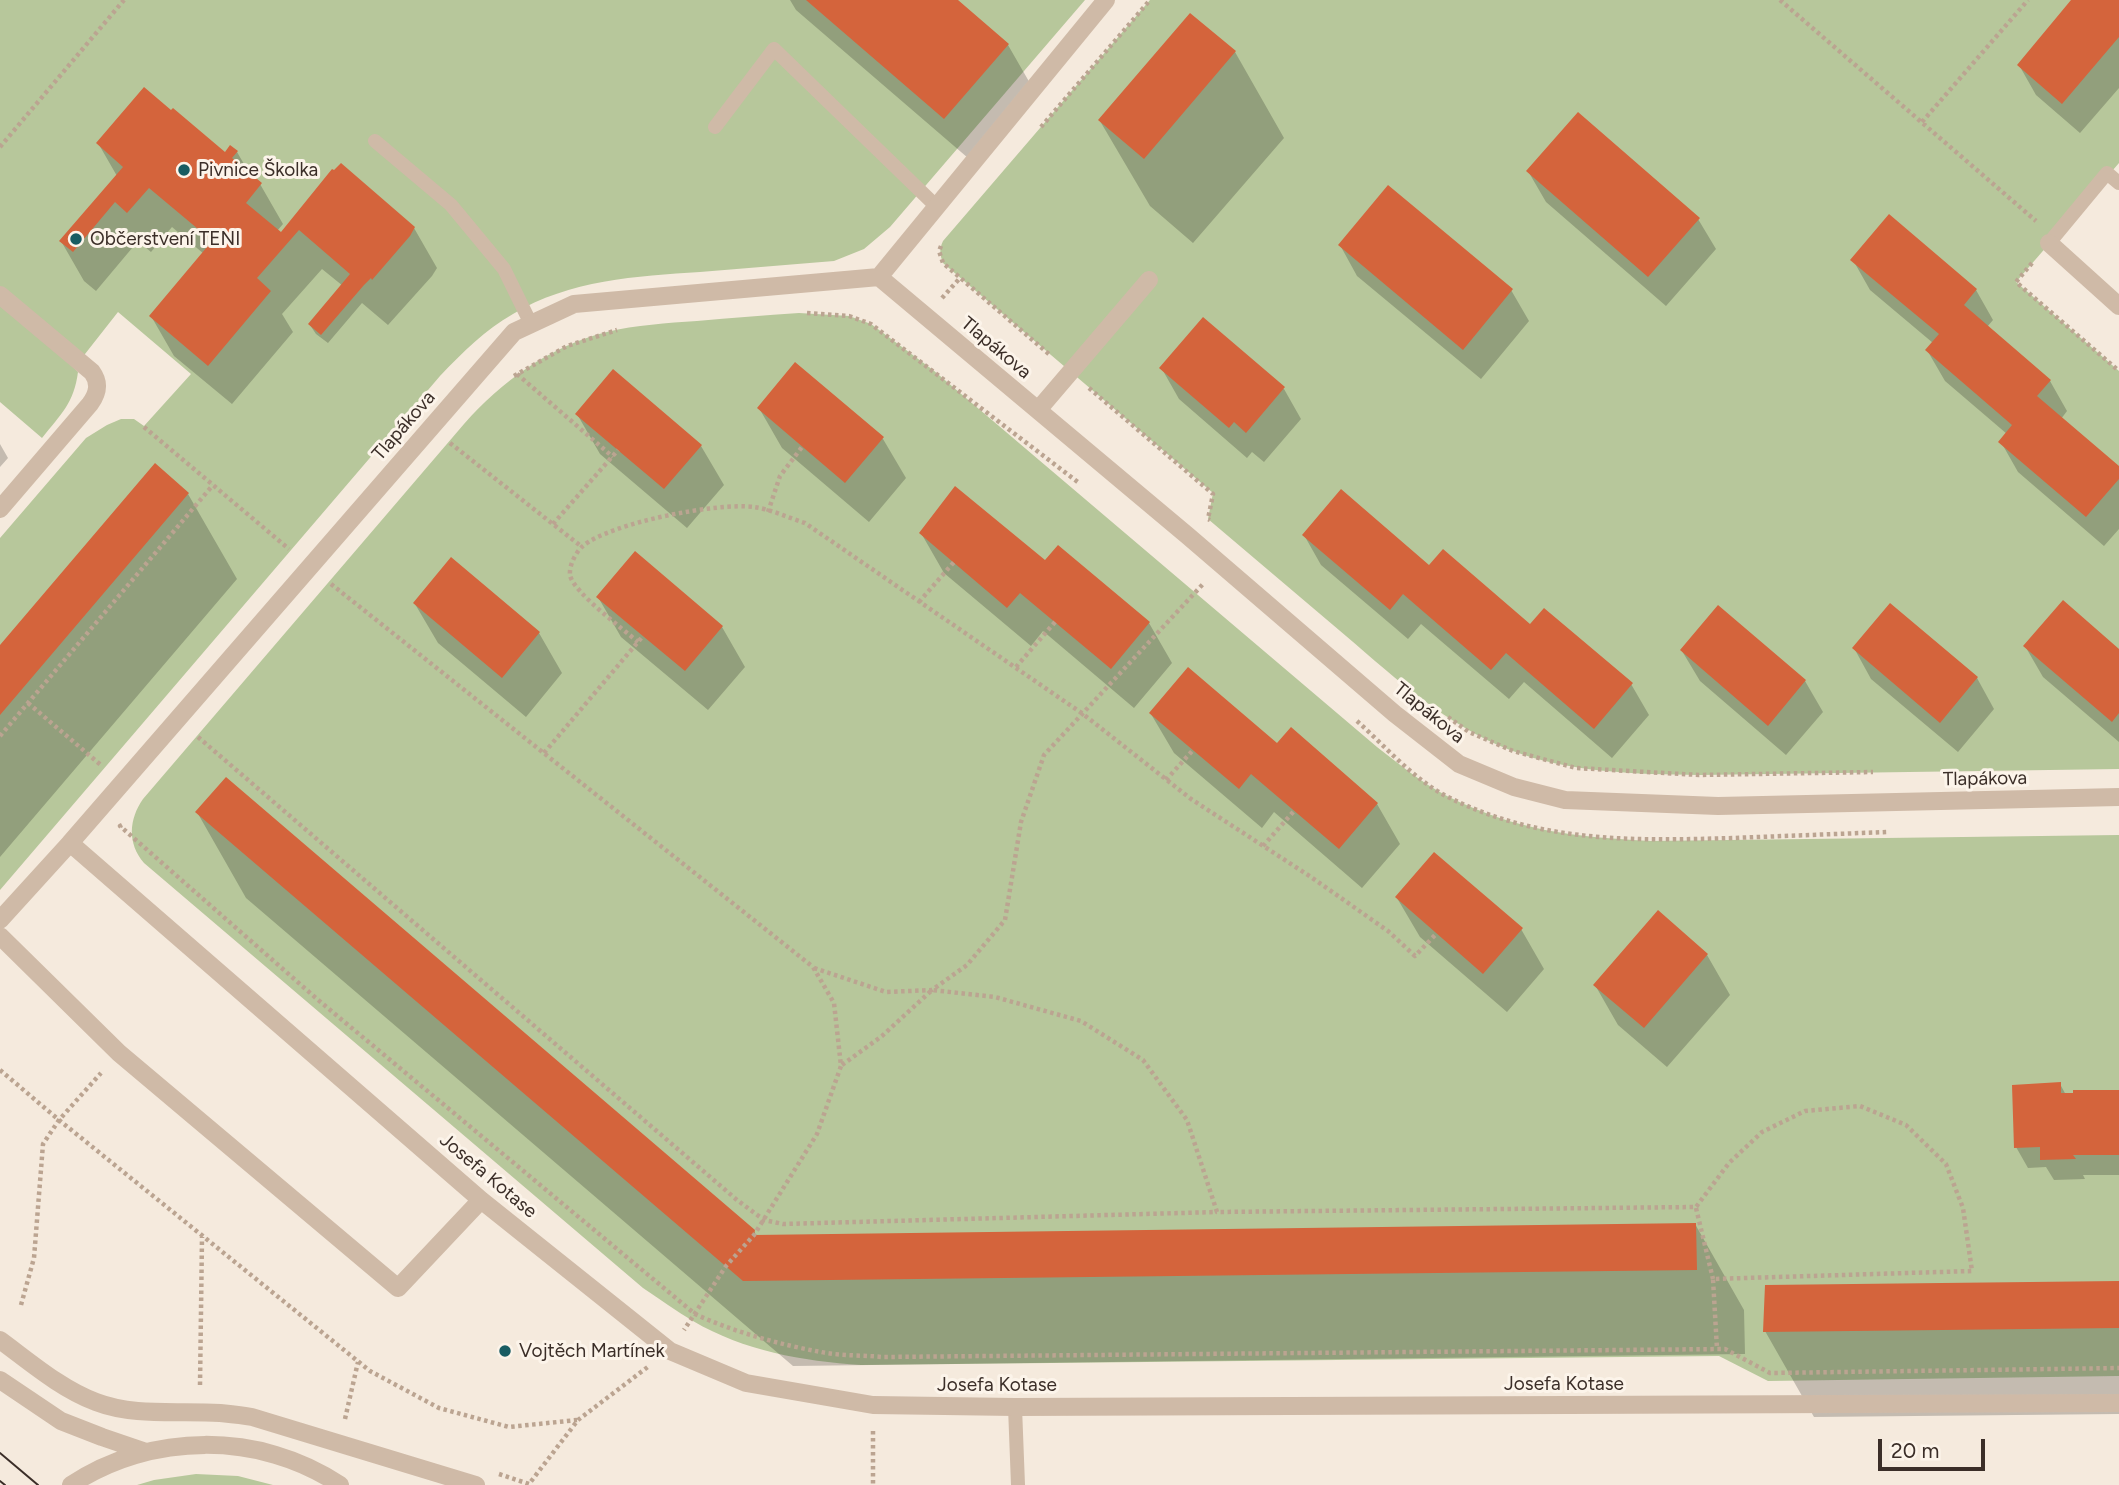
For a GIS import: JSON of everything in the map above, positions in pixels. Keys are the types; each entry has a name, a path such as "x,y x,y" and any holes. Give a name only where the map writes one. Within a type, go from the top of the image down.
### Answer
{"street":[{"path":"879,277 1106,0"},
{"path":"2049,243 2119,306"},
{"name":"Tlapákova","path":"0,920 70,844 514,331 574,304 879,277 1395,714 1459,764 1514,787 1565,800 1718,806 2119,797"},
{"path":"1038,410 1149,280"},
{"path":"0,295 92,372 97,387 90,404 0,509"},
{"name":"Josefa Kotase","path":"70,844 481,1199 670,1351 746,1383 873,1405 1015,1407 2119,1403"},
{"path":"0,936 119,1053 398,1288 481,1199"},
{"path":"0,1340 60,1383 96,1402 155,1412 219,1413 252,1417 476,1485"},
{"path":"0,1380 61,1421 146,1452"},
{"path":"71,1485 101,1467 146,1452 194,1445 242,1447 289,1459 336,1482 351,1485"}],"lane":[{"path":"715,127 774,49 937,206"},
{"path":"374,141 452,205 504,269 531,324"},
{"path":"2049,243 2107,173 2119,183"},
{"path":"1015,1407 1018,1485"}],"path":[{"path":"0,147 124,0"},
{"path":"1033,136 1150,0"},
{"path":"1780,0 2038,223 2049,243 2016,282 2119,372"},
{"path":"1922,122 2028,0"},
{"path":"943,241 939,251 943,263 1213,494 1208,519 1219,527"},
{"path":"936,304 960,278"},
{"path":"799,313 849,316 871,324 1086,489"},
{"path":"509,380 567,346 630,327"},
{"path":"517,374 613,457"},
{"path":"144,427 289,549"},
{"path":"441,452 457,433"},
{"path":"450,442 582,547"},
{"path":"768,512 780,477 802,447"},
{"path":"553,524 618,450"},
{"path":"0,736 213,485"},
{"path":"638,642 580,593 570,576 572,561 582,547 605,533 696,508 754,506 805,523 1083,714 1191,799 1388,931 1415,956 1437,933"},
{"path":"919,602 954,562"},
{"path":"841,1066 882,1036 933,990 967,965 1005,920 1021,822 1044,755 1206,582"},
{"path":"322,593 330,583 813,967 886,992 933,990 995,997 1081,1021 1143,1060 1186,1120 1217,1212"},
{"path":"1016,667 1055,622"},
{"path":"544,753 643,636"},
{"path":"28,703 122,784"},
{"path":"1443,714 1469,732 1513,751 1576,768 1699,775 1875,772"},
{"path":"1353,718 1422,781 1445,795 1495,818 1540,830 1591,838 1651,841 1899,832"},
{"path":"190,746 198,737 726,1191 764,1220 783,1224 1217,1212 1696,1208"},
{"path":"1166,780 1193,750"},
{"path":"1263,846 1294,811"},
{"path":"128,818 120,826 317,999 695,1314 754,1335 822,1353 882,1357 1725,1349 1770,1373 2119,1367"},
{"path":"529,1484 578,1420 670,1351 726,1266 754,1236 817,1134 841,1066 834,1003 813,967"},
{"path":"21,1305 34,1258 43,1144 59,1120 119,1053"},
{"path":"0,1070 370,1371 439,1408 509,1427 578,1420"},
{"path":"1696,1208 1730,1163 1762,1132 1805,1111 1860,1106 1906,1125 1946,1164 1963,1208 1972,1270 1713,1279"},
{"path":"1696,1208 1713,1279 1717,1349"},
{"path":"200,1389 202,1237"},
{"path":"345,1420 358,1362"},
{"path":"873,1405 873,1485"}],"green space":[{"path":"0,0 1085,0 890,227 864,249 834,261 652,275 580,287 535,303 484,334 440,376 0,890 0,538 86,438 121,419 134,419 144,426 191,374 118,312 74,368 78,372 70,400 42,438 0,402"},
{"path":"1150,0 2119,0 2119,163 2016,282 2119,371 2119,769 1699,775 1603,771 1533,758 1510,750 1465,728 1404,685 1208,519 1213,493 943,263 940,252 943,241"},
{"path":"799,313 849,316 871,324 933,370 1377,747 1429,785 1473,808 1522,825 1546,830 1651,841 2119,835 2119,1376 1768,1381 1719,1356 861,1365 774,1353 732,1340 693,1321 643,1288 144,863 135,847 133,823 143,799 464,424 494,393 547,356 586,338 607,332 652,325"},
{"path":"196,1474 238,1476 273,1485 137,1485"}],"building":[{"path":"806,0 958,0 1009,44 944,119"},
{"path":"2071,0 2119,0 2119,37 2062,104 2017,65"},
{"path":"1190,13 1236,51 1144,159 1098,120"},
{"path":"144,87 225,152 230,145 238,151 232,158 262,183 246,203 281,232 332,169 341,163 415,227 372,280 371,278 364,285 321,335 308,324 350,274 299,230 257,278 271,291 208,366 149,316 212,241 198,229 149,188 127,213 115,202 73,252 59,241 123,167 96,143"},
{"path":"1578,112 1700,218 1648,277 1526,171"},
{"path":"1388,185 1513,289 1463,350 1338,245"},
{"path":"1889,214 1977,289 1964,305 2051,380 2037,396 2119,466 2119,479 2086,517 1998,442 2012,425 1925,350 1939,334 1850,260"},
{"path":"1203,317 1285,387 1246,433 1234,422 1229,428 1159,368"},
{"path":"795,362 884,437 845,483 757,408"},
{"path":"613,369 702,445 664,489 575,414"},
{"path":"155,463 189,493 0,715 0,645"},
{"path":"955,486 1045,560 1058,545 1150,622 1111,669 1020,593 1007,608 919,533"},
{"path":"1341,489 1429,565 1443,549 1530,624 1544,608 1633,683 1594,729 1506,653 1491,670 1403,594 1390,610 1302,535"},
{"path":"635,551 723,626 685,671 596,597"},
{"path":"451,557 540,632 502,678 413,603"},
{"path":"2063,600 2119,649 2119,713 2112,722 2023,646"},
{"path":"1890,603 1978,677 1940,723 1852,648"},
{"path":"1718,605 1806,680 1768,726 1680,650"},
{"path":"1188,667 1277,743 1291,727 1378,803 1339,849 1251,774 1239,789 1149,713"},
{"path":"226,777 755,1230 754,1235 1696,1223 1697,1270 743,1281 195,812"},
{"path":"1434,852 1523,928 1483,974 1395,897"},
{"path":"1658,910 1708,954 1644,1028 1593,985"},
{"path":"2061,1082 2061,1093 2073,1093 2073,1090 2119,1090 2119,1155 2073,1155 2076,1159 2040,1160 2040,1147 2014,1148 2012,1085"},
{"path":"2119,1281 2119,1328 1763,1332 1765,1285"}],"tram line":[{"path":"0,1453 38,1485"},
{"path":"0,1481 5,1485"}],"place":[{"name":"Pivnice Školka","path":"184,170"},
{"name":"Občerstvení TENI","path":"76,239"},
{"name":"Vojtěch Martínek","path":"505,1351"}]}
